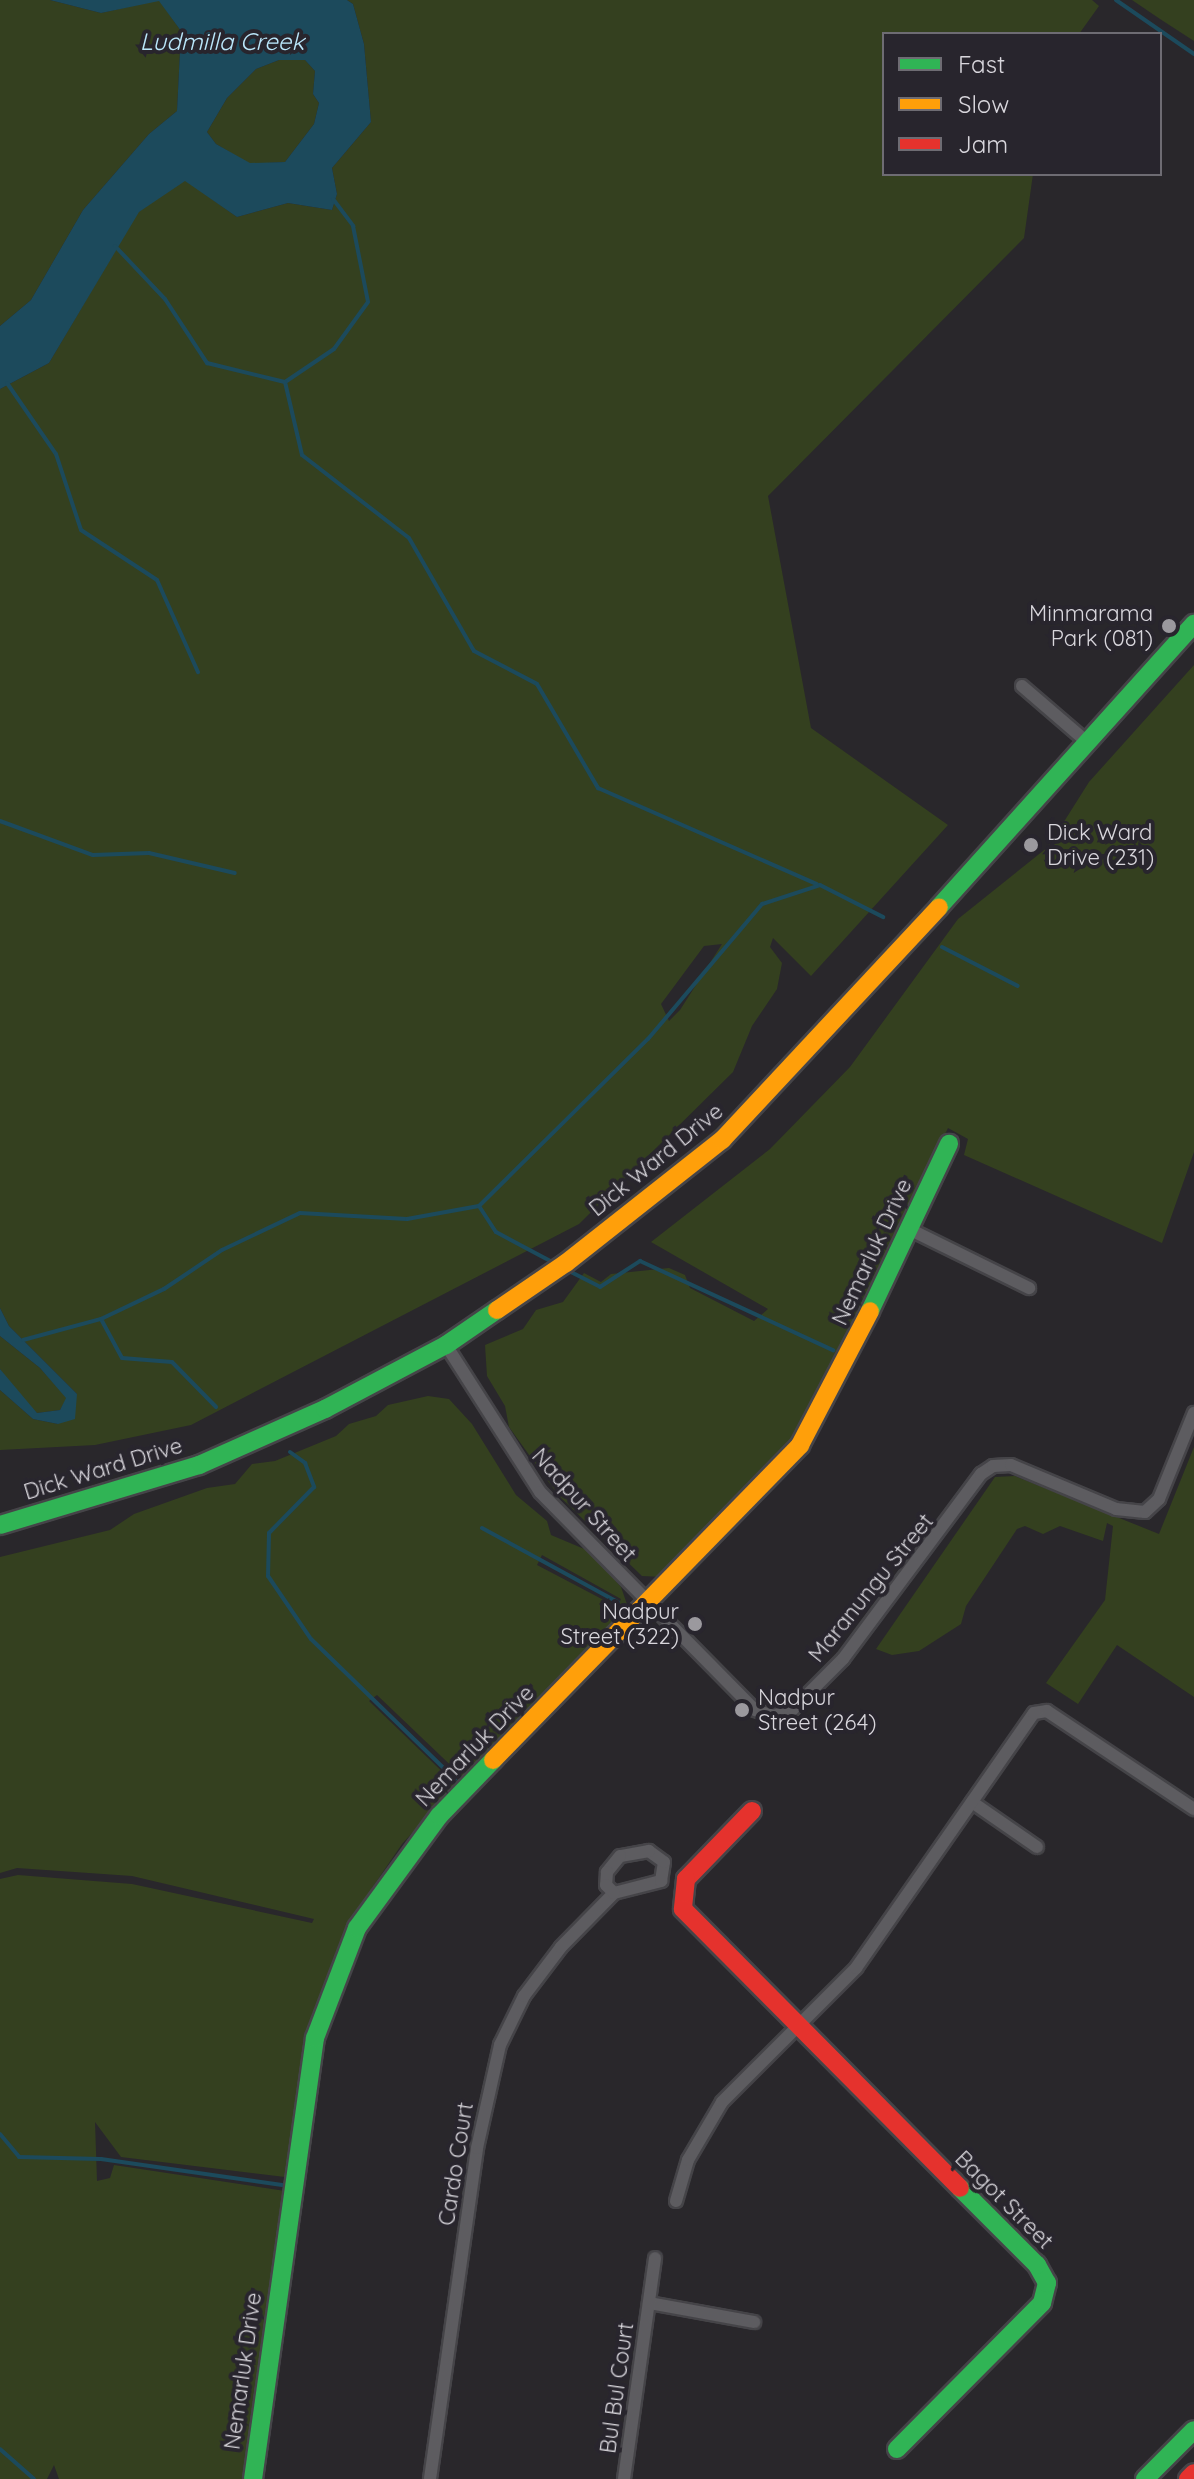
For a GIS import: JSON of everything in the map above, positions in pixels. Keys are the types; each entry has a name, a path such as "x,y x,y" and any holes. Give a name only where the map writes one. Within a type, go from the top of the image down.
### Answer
{"street":[{"name":"Dick Ward Drive","path":"0,1525 199,1465 325,1409 446,1345 561,1267 722,1140 945,900 1194,624"},
{"path":"1022,686 1087,742"},
{"name":"Nemarluk Drive","path":"253,2479 315,2038 347,1951 376,1896 439,1816 649,1604 800,1445 949,1144"},
{"path":"909,1229 1029,1288"},
{"name":"Nadpur Street","path":"446,1345 540,1492 649,1604"},
{"name":"Maranungu Street","path":"649,1604 755,1710 784,1715 843,1659 981,1474 993,1466 1011,1465 1116,1509 1145,1512 1159,1499 1194,1413"},
{"path":"676,2201 688,2160 722,2102 856,1968 1029,1718 1042,1710 1194,1809"},
{"path":"972,1802 1037,1847"},
{"name":"Bagot Street","path":"752,1811 686,1879 680,1901 798,2027 1037,2265 1047,2283 1042,2303 897,2449"},
{"path":"649,1851 664,1862 661,1881 614,1893 606,1885 607,1872 620,1856 649,1851"},
{"name":"Cardo Court","path":"430,2479 480,2133 500,2045 541,1971 614,1893"},
{"name":"Bul Bul Court","path":"624,2479 655,2258"},
{"name":"Bul Bul Court","path":"649,2303 754,2322"},
{"path":"1145,2479 1194,2430"},
{"path":"1188,2479 1194,2473"}],"green space":[{"path":"0,0 50,0 101,13 159,0 181,31 177,111 149,134 83,210 31,300 0,326"},
{"path":"347,0 1092,0 1099,6 1080,32 882,32 882,176 1033,176 1024,238 768,496 811,728 948,825 811,976 773,938 770,947 782,963 777,989 752,1026 733,1072 579,1224 191,1425 95,1445 0,1450 0,1390 33,1419 58,1424 77,1394 9,1326 0,1308 0,389 49,363 138,212 185,180 237,217 288,203 332,210 337,194 332,168 371,122 364,44 353,4","holes":["722,944 680,1010 669,1021 661,1004 704,946"]},
{"path":"1132,0 1194,0 1194,41 1160,19"},
{"path":"279,60 305,60 315,71 313,94 319,103 314,124 285,162 250,164 216,144 207,132 227,98 256,69"},
{"path":"1194,665 1194,1152 1162,1243 964,1155 968,1139 948,1128 796,1434 663,1577 642,1576 558,1495 509,1427 505,1406 487,1376 485,1345 523,1329 536,1310 563,1302 584,1273 601,1282 611,1274 669,1268 685,1275 690,1288 754,1321 768,1309 651,1242 770,1149 850,1067 958,919 1048,847 1089,782"},
{"path":"0,1336 40,1368 67,1398 60,1410 37,1413 14,1391 0,1369"},
{"path":"428,1396 449,1399 472,1424 516,1495 547,1521 551,1535 589,1551 621,1587 629,1610 464,1778 377,1695 369,1701 456,1785 402,1844 372,1888 334,1961 305,2049 285,2177 121,2157 95,2122 97,2181 110,2178 114,2165 285,2191 243,2479 59,2479 54,2465 47,2479 0,2479 0,1879 18,1875 132,1884 312,1923 314,1919 132,1876 17,1868 0,1873 0,1557 110,1530 134,1514 207,1488 235,1484 252,1464 275,1461 336,1436 349,1424 376,1416 388,1405","holes":["542,1555 621,1599 617,1607 537,1565"]},
{"path":"1194,1447 1194,1697 1117,1645 1078,1704 1046,1683 1105,1600 1113,1526 1107,1523 1103,1541 1060,1526 1043,1534 1025,1526 1017,1529 966,1606 961,1624 919,1651 892,1655 876,1649 995,1477 1015,1476 1159,1534"}],"water":[{"name":"Ludmilla Creek","path":"50,0 347,0 353,4 364,44 371,122 332,168 337,194 332,210 288,203 237,217 185,181 139,212 49,363 0,389 0,326 31,300 83,210 149,134 177,111 181,31 159,1 101,13","holes":["279,60 305,60 315,71 313,94 319,103 314,124 285,162 250,163 216,144 207,132 227,98 256,69"]},
{"path":"0,1308 9,1326 77,1394 75,1419 58,1424 33,1419 0,1390 0,1369 37,1413 60,1410 66,1398 40,1368 0,1336"}],"waterway":[{"path":"1116,0 1194,54"},
{"path":"333,199 353,226 368,302 334,349 285,382 302,455 409,538 474,651 537,684 598,788 817,884"},
{"path":"115,246 165,299 207,363 285,382"},
{"path":"7,383 56,454 81,530 157,580 198,672"},
{"path":"0,821 93,855 149,853 235,873"},
{"path":"23,1340 101,1319 164,1289 222,1250 300,1213 407,1219 479,1206 648,1039 762,904 820,885 883,917"},
{"path":"942,947 1018,986"},
{"path":"479,1206 496,1232 556,1264"},
{"path":"567,1270 600,1287 640,1261 833,1350"},
{"path":"101,1319 122,1358 172,1362 216,1407"},
{"path":"290,1452 305,1463 314,1487 269,1533 268,1576 311,1639 455,1779"},
{"path":"482,1528 618,1602"},
{"path":"0,2134 19,2157 101,2159 282,2185"},
{"path":"0,2449 34,2479"}],"traffic: fast":[{"path":"939,907 1194,624"},
{"path":"870,1311 949,1144"},
{"path":"0,1525 199,1465 325,1409 446,1345 497,1310"},
{"path":"253,2479 315,2038 357,1928 439,1816 493,1760"},
{"path":"897,2449 1042,2303 1047,2283 1037,2265 960,2188"},
{"path":"1145,2479 1194,2430"}],"traffic: slow":[{"path":"497,1310 566,1263 722,1140 939,907"},
{"path":"493,1760 800,1445 870,1311"}],"traffic: jam":[{"path":"752,1811 686,1879 683,1909 960,2188"},
{"path":"1188,2479 1194,2473"}],"place":[{"name":"Minmarama Park (081)","path":"1169,626"},
{"name":"Dick Ward Drive (231)","path":"1031,845"},
{"name":"Nadpur Street (322)","path":"695,1624"},
{"name":"Nadpur Street (264)","path":"742,1710"}]}
